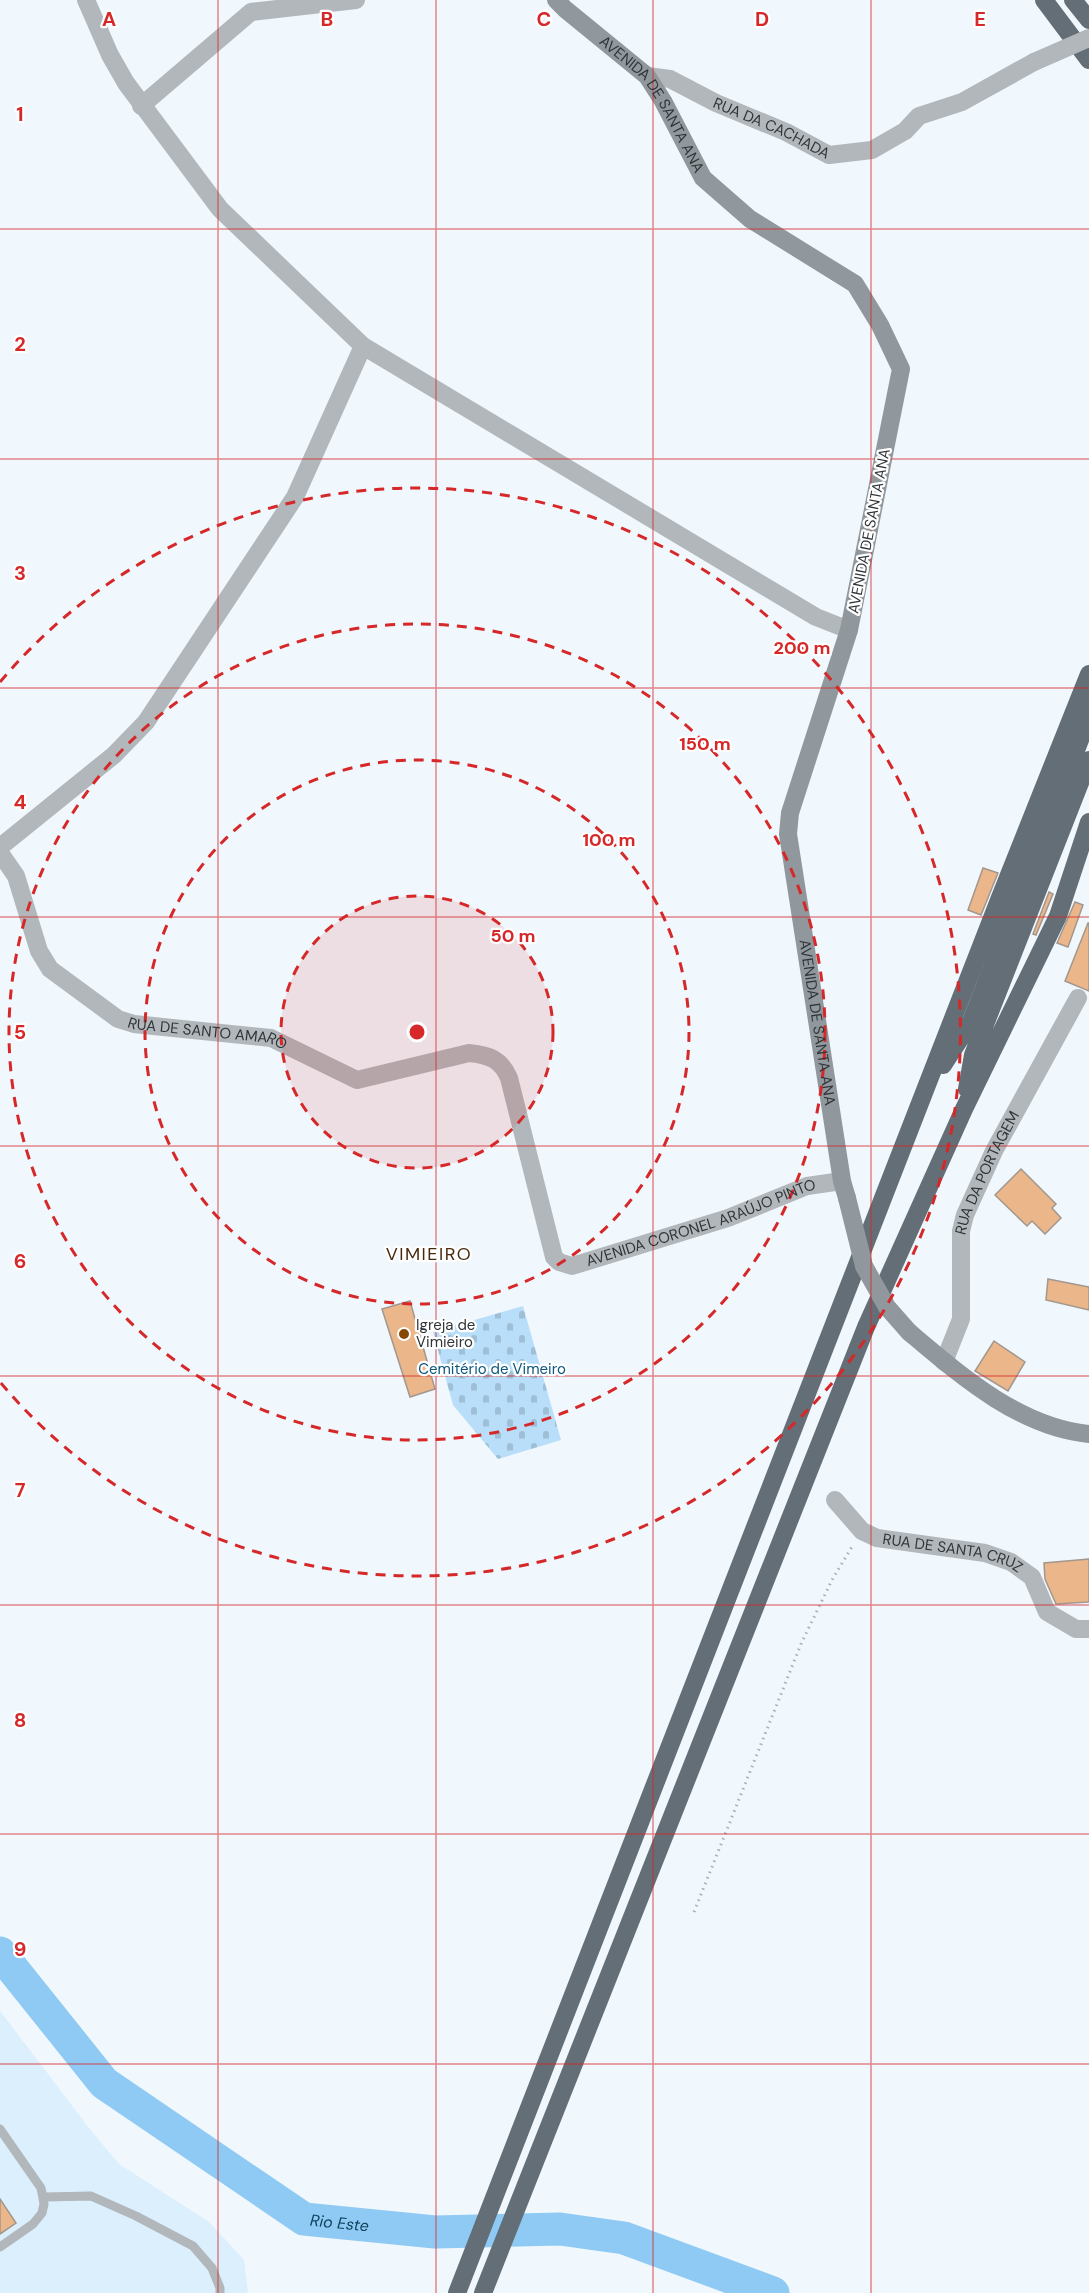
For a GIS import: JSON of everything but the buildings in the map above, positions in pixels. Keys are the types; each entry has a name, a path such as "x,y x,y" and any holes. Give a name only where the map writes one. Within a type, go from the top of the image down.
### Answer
{"highway":[{"path":"1044,0 1089,60"},
{"path":"1073,0 1089,20"},
{"path":"457,2293 1086,682"},
{"path":"964,1109 973,1055 1089,760"},
{"path":"483,2293 866,1327 964,1109 1058,916 1089,822"}],"street":[{"path":"86,0 110,55 141,106 220,209 363,346 816,617 849,630"},
{"path":"141,106 250,12 356,0"},
{"name":"AVENIDA DE SANTA ANA","path":"556,0 647,76 663,101 703,178 750,219 855,284 880,326 901,369 849,630 790,813 788,834 845,1190 864,1266 887,1307 909,1332 986,1393 1034,1419 1075,1433 1089,1434"},
{"name":"RUA DA CACHADA","path":"647,76 670,78 716,103 786,132 829,154 872,150 906,131 919,116 962,102 1034,62 1089,38"},
{"path":"0,848 114,755 146,723 294,497 363,346"},
{"name":"RUA DE SANTO AMARO","path":"0,853 16,876 39,951 50,969 118,1019 134,1024 271,1038 357,1080 469,1053 484,1054 497,1059"},
{"name":"RUA DA PORTAGEM","path":"944,1362 961,1319 961,1231 969,1204 994,1150 1078,998"},
{"name":"AVENIDA CORONEL ARAÚJO PINTO","path":"497,1059 509,1078 554,1257 565,1265 572,1266 728,1218 807,1186 845,1190"},
{"name":"RUA DE SANTA CRUZ","path":"835,1500 862,1531 877,1538 985,1553 1011,1562 1032,1577 1047,1612 1076,1629 1089,1629"}],"lane":[{"path":"0,2129 41,2188 44,2197 42,2213 33,2224 0,2247"},
{"path":"44,2197 91,2196 136,2216 193,2246 212,2268 220,2288 219,2293"}],"path":[{"path":"694,1912 801,1644 832,1580 862,1531"}],"shaded area":[{"path":"0,2011 119,2164 209,2222 244,2260 248,2293 0,2293"}],"green space":[{"name":"Cemitério de Vimeiro","path":"523,1306 561,1440 498,1459 453,1405 433,1332"}],"waterway":[{"name":"Rio Este","path":"0,1953 104,2083 304,2219 435,2232 560,2229 624,2238 773,2293"}],"place":[{"name":"Igreja de Vimieiro","path":"404,1334"}],"district":[{"name":"VIMIEIRO","path":"429,1254"}]}
